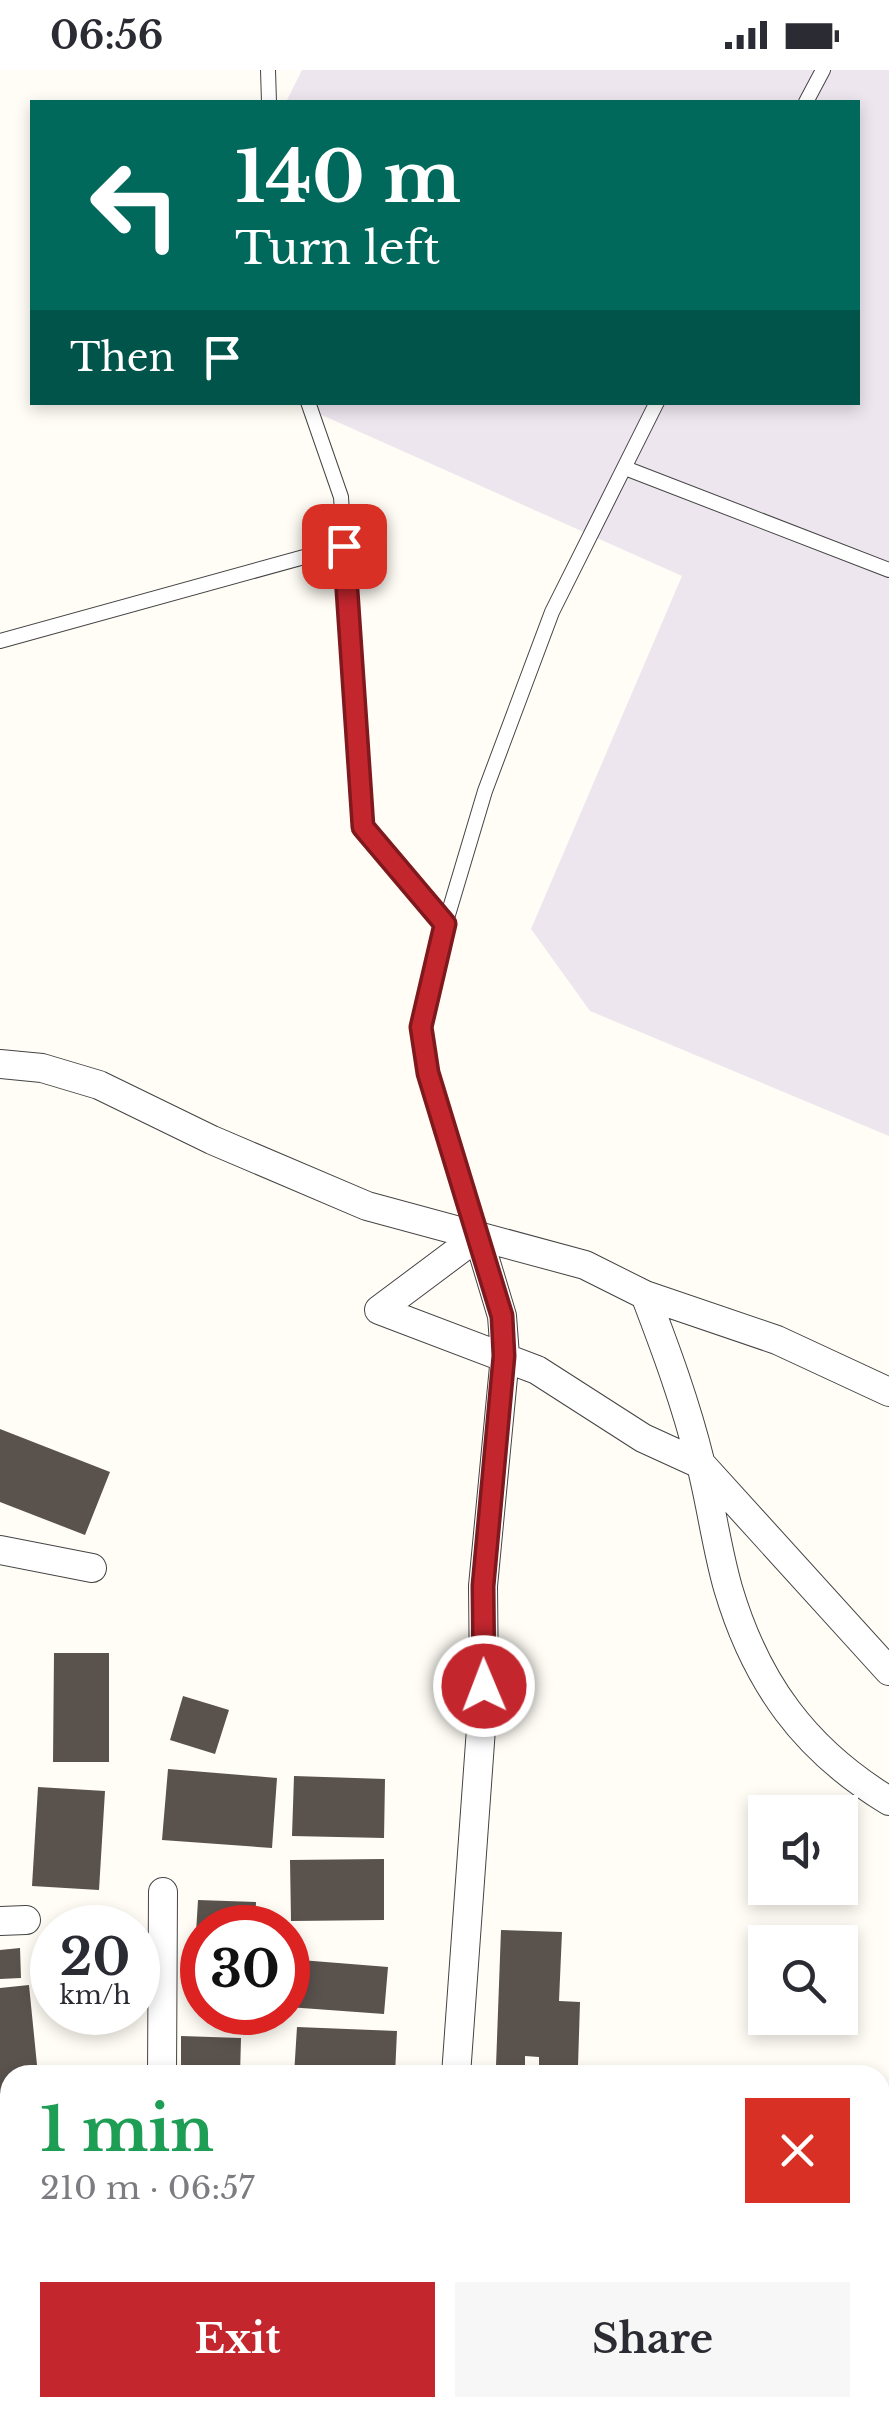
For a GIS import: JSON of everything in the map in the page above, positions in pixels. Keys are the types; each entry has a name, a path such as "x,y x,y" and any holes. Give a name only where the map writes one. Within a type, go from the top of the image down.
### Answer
{"street":[{"path":"0,1064 42,1068 98,1085 212,1140 366,1206 586,1265 645,1295 777,1340 889,1392"},
{"path":"478,1236 379,1310 537,1370 643,1438 702,1466 889,1671"},
{"path":"457,2065 484,1686 483,1586 504,1356 502,1316 478,1236"},
{"path":"645,1295 680,1387 702,1466 728,1589 761,1670 803,1733 848,1776 889,1802"},
{"path":"0,1550 92,1568"},
{"path":"162,1892 162,2065"}],"lane":[{"path":"268,70 269,100"},
{"path":"807,100 822,70"},
{"path":"309,405 340,497 363,827 445,924"},
{"path":"478,1236 428,1073 421,1027 445,924 485,791 552,612 655,405"},
{"path":"625,468 889,570"},
{"path":"0,641 344,546"}],"shaded area":[{"path":"302,70 889,70 889,1136 590,1011 531,929 682,576 299,405 860,405 860,100 287,100"}],"building":[{"path":"0,1429 110,1472 85,1535 0,1502"},
{"path":"54,1653 109,1653 109,1762 53,1762"},
{"path":"183,1696 229,1710 215,1754 170,1740"},
{"path":"168,1769 277,1778 272,1848 162,1840"},
{"path":"294,1776 385,1779 384,1838 292,1836"},
{"path":"38,1787 105,1791 99,1890 32,1886"},
{"path":"384,1859 384,1920 310,1921 310,1905 291,1905 290,1860"},
{"path":"198,1900 256,1902 256,1905 198,1905"},
{"path":"501,1930 562,1932 559,2001 580,2002 578,2065 539,2065 539,2057 525,2056 525,2065 496,2065"},
{"path":"20,1948 21,1978 0,1979 0,1950"},
{"path":"310,1961 388,1967 384,2014 310,2009"},
{"path":"29,1985 30,2035 34,2035 37,2065 0,2065 0,1988"},
{"path":"310,2028 397,2031 395,2065 295,2065 296,2035 310,2035"},
{"path":"181,2036 241,2038 240,2065 181,2065"}],"route":[{"path":"344,546 363,827 445,924 421,1027 428,1073 502,1316 504,1356 483,1586 484,1686"}]}
